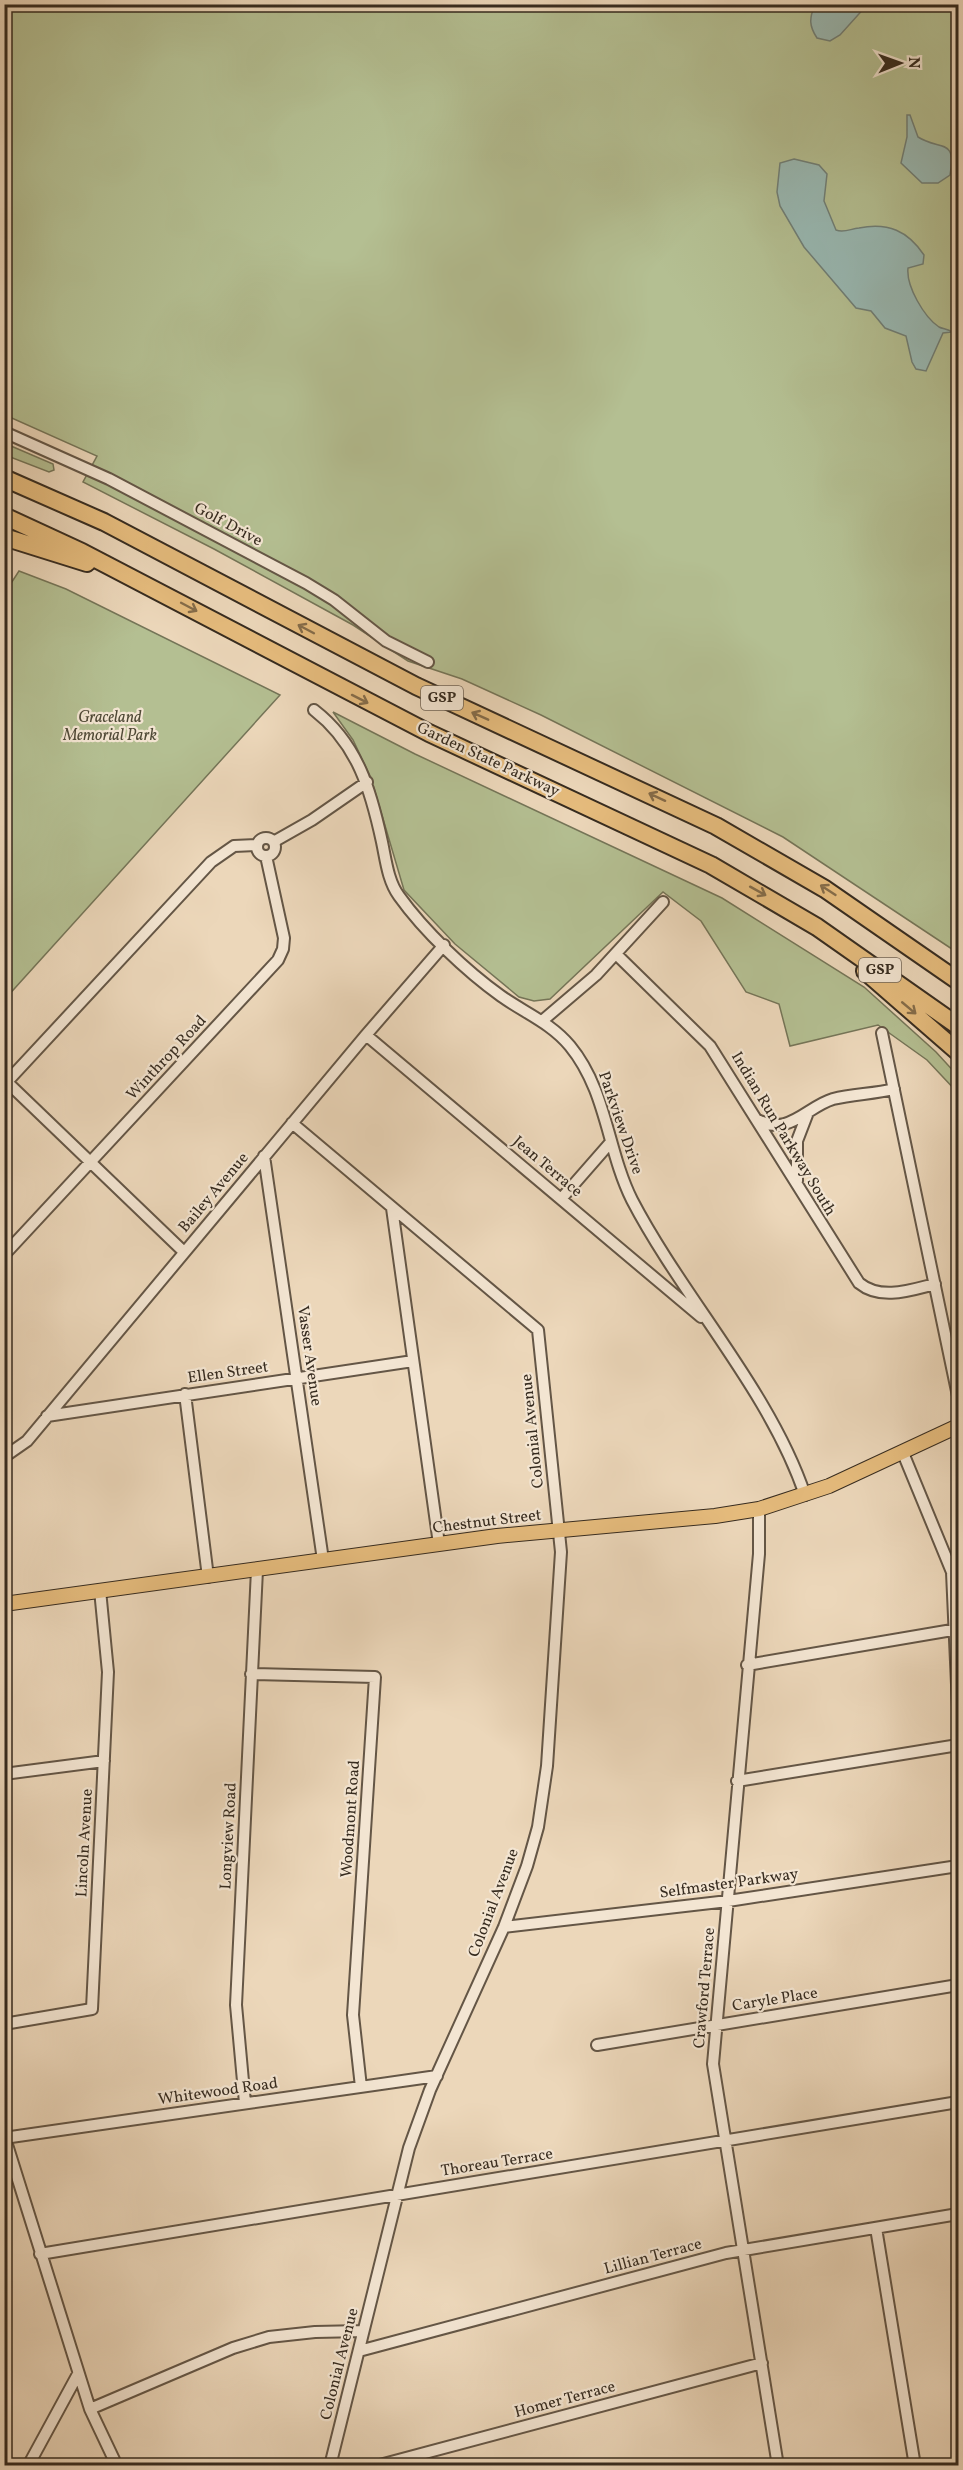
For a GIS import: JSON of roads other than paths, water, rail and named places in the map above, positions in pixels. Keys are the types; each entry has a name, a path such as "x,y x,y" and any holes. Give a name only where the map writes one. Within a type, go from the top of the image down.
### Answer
{"highway":[{"name":"GSP","path":"4,478 104,522 416,686 698,817 790,867 877,922 958,981"},
{"name":"Garden State Parkway","path":"4,516 155,589 401,720 692,855 800,916 958,1026"},
{"path":"4,537 102,568 155,589"},
{"path":"800,916 958,1052"},
{"path":"877,922 958,974"}],"main road":[{"name":"Chestnut Street","path":"4,1604 439,1544 715,1516 759,1509 805,1495 903,1453 958,1426"}],"street":[{"name":"Golf Drive","path":"4,432 109,479 316,588 386,641 428,662"},
{"name":"Parkview Drive","path":"314,710 339,734 367,782 392,883 406,905 444,945 496,992 542,1021 566,1042 587,1071 601,1104 621,1177 637,1208 779,1434 805,1495"},
{"path":"274,841 312,820 367,782"},
{"path":"184,1252 6,1083 211,861 234,846 257,845 266,837 274,841"},
{"path":"257,845 260,853 266,856 275,851 274,841"},
{"name":"Winthrop Road","path":"4,1255 281,954 284,938 266,856"},
{"path":"542,1021 596,975 663,902"},
{"name":"Bailey Avenue","path":"4,1457 22,1446 444,945"},
{"name":"Indian Run Parkway South","path":"616,954 705,1039 851,1273 863,1287 888,1293 935,1284"},
{"path":"882,1033 958,1396"},
{"name":"Jean Terrace","path":"366,1035 709,1324"},
{"path":"755,1119 777,1125 790,1123 824,1103 836,1099 894,1089"},
{"path":"800,1192 795,1157 798,1134 807,1115"},
{"path":"292,1123 392,1208 439,1544"},
{"path":"561,1198 610,1143"},
{"name":"Vasser Avenue","path":"264,1156 323,1560"},
{"name":"Colonial Avenue","path":"330,2466 409,2148 436,2076 504,1927 532,1847 547,1766 560,1559 538,1330 392,1208"},
{"name":"Ellen Street","path":"47,1416 413,1361"},
{"path":"185,1394 208,1577"},
{"path":"903,1453 951,1565 957,1630 958,1707"},
{"name":"Crawford Terrace","path":"759,1509 759,1548 713,2068 778,2466"},
{"name":"Longview Road","path":"245,2103 236,2006 256,1570"},
{"name":"Lincoln Avenue","path":"4,2024 92,2009 108,1672 100,1590"},
{"path":"747,1665 957,1630"},
{"name":"Woodmont Road","path":"251,1674 375,1677 353,2015 361,2087"},
{"path":"737,1781 958,1745"},
{"path":"4,1774 104,1761"},
{"name":"Selfmaster Parkway","path":"504,1927 728,1901 958,1866"},
{"name":"Caryle Place","path":"597,2045 958,1985"},
{"name":"Whitewood Road","path":"5,2137 436,2076"},
{"name":"Thoreau Terrace","path":"40,2254 958,2102"},
{"path":"5,2137 78,2374 90,2409 117,2466"},
{"name":"Lillian Terrace","path":"359,2351 743,2250 958,2214"},
{"path":"876,2228 915,2466"},
{"path":"90,2409 233,2348 269,2337 315,2332 363,2331"},
{"name":"Homer Terrace","path":"376,2466 762,2363"},
{"path":"28,2466 78,2374"}],"water":[{"path":"815,4 867,5 840,35 830,41 817,38 812,30 811,18"},
{"path":"907,115 910,115 918,137 949,150 952,163 950,175 938,183 922,183 901,163 907,137"},
{"path":"794,159 819,165 827,174 824,201 836,230 879,226 896,230 911,240 924,255 923,264 908,268 913,292 922,309 933,322 952,332 943,333 926,371 916,369 912,362 906,336 885,328 871,311 856,308 804,247 780,206 777,192 780,163"}],"park label":[{"name":"Graceland Memorial Park","path":"110,727"}]}
